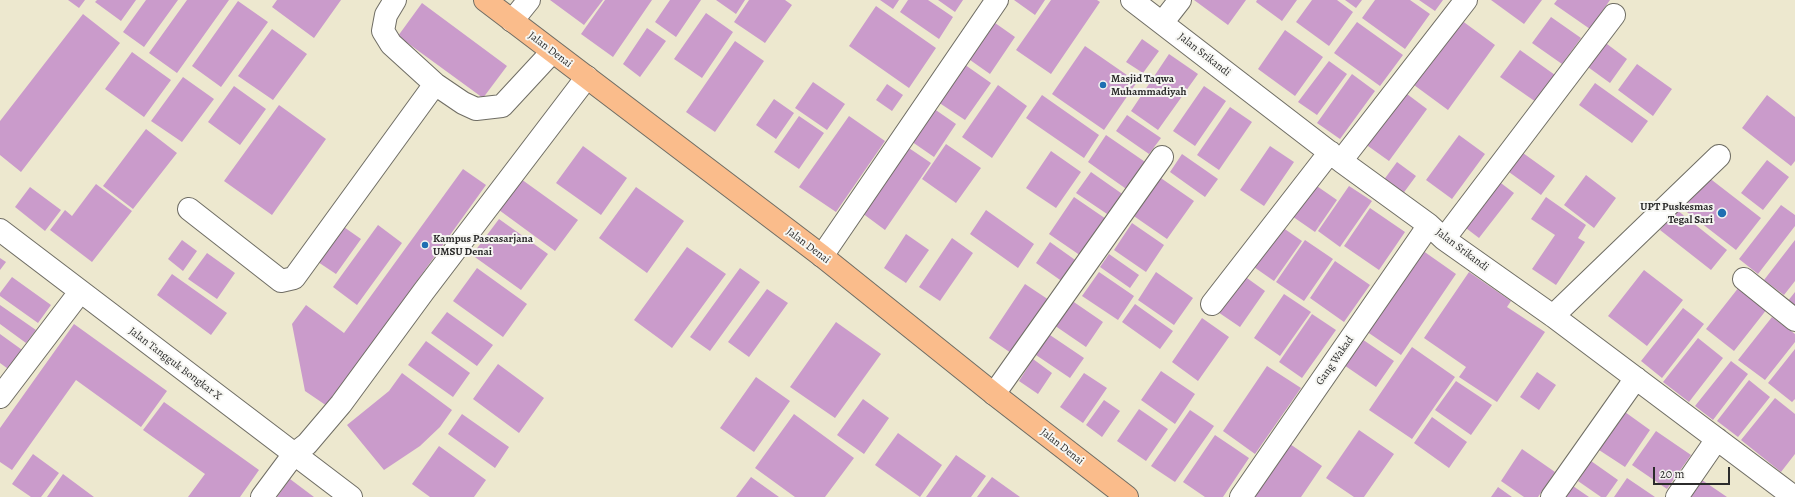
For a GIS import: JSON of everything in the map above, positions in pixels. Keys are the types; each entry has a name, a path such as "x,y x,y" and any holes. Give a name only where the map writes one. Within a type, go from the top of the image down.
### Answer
{"main road":[{"name":"Jalan Denai","path":"485,0 822,256 994,394 1127,497"}],"street":[{"path":"395,0 386,15 383,31 391,44 435,84 463,103 476,109 502,106 552,52"},
{"path":"512,22 529,0"},
{"path":"822,256 997,0"},
{"name":"Jalan Srikandi","path":"1132,0 1335,157 1553,316 1794,497"},
{"path":"1162,23 1180,0"},
{"path":"1212,304 1466,0"},
{"name":"Gang Wakad","path":"1241,497 1436,232 1614,15"},
{"path":"262,497 301,449 326,422 587,77"},
{"path":"189,209 281,282 294,278 435,84"},
{"path":"1553,316 1718,156"},
{"path":"994,394 1162,158"},
{"name":"Jalan Tangguk Bongkar X","path":"0,230 80,292 301,449 351,497"},
{"path":"1744,279 1795,320"},
{"path":"0,397 80,292"},
{"path":"1552,497 1636,378"},
{"path":"1677,497 1717,439"}],"building":[{"path":"68,0 85,0 79,8"},
{"path":"97,0 136,0 121,21 95,2"},
{"path":"146,0 178,0 144,47 123,32"},
{"path":"187,0 229,0 177,73 149,53"},
{"path":"277,0 341,0 314,38 272,7"},
{"path":"550,0 603,0 584,25"},
{"path":"605,0 652,0 613,57 581,34"},
{"path":"670,0 701,0 676,37 655,22"},
{"path":"716,0 745,0 736,14"},
{"path":"749,0 785,0 792,5 765,43 734,22"},
{"path":"880,0 899,0 893,9"},
{"path":"908,0 928,0 953,17 939,39 900,12"},
{"path":"938,0 963,0 955,12"},
{"path":"1014,0 1045,0 1035,15"},
{"path":"1051,0 1097,0 1100,2 1051,74 1016,50"},
{"path":"1194,0 1246,0 1228,25"},
{"path":"1257,0 1297,0 1282,21 1256,2"},
{"path":"1312,0 1337,0 1353,12 1329,46 1296,22"},
{"path":"1345,0 1362,0 1356,8"},
{"path":"1375,0 1410,0 1430,14 1405,49 1362,18"},
{"path":"1419,0 1443,0 1435,11"},
{"path":"1491,0 1542,0 1524,24"},
{"path":"1557,0 1610,0 1590,29 1554,4"},
{"path":"238,1 268,22 221,87 192,66"},
{"path":"422,3 507,66 483,98 398,36"},
{"path":"876,6 936,48 909,88 849,46"},
{"path":"706,13 733,32 702,78 674,59"},
{"path":"83,14 120,43 21,172 0,155 0,121"},
{"path":"1551,17 1581,38 1562,64 1532,43"},
{"path":"988,18 1015,37 990,74 963,55"},
{"path":"1461,20 1495,45 1448,110 1414,85"},
{"path":"1357,22 1403,55 1380,86 1334,53"},
{"path":"647,28 666,41 640,77 623,64"},
{"path":"272,29 307,54 273,100 238,76"},
{"path":"1285,30 1323,57 1295,96 1258,69"},
{"path":"1599,38 1627,59 1610,83 1581,62"},
{"path":"1142,39 1159,51 1143,73 1126,62"},
{"path":"735,41 764,61 715,132 686,112"},
{"path":"1085,46 1137,82 1104,130 1052,94"},
{"path":"1520,50 1555,75 1536,102 1500,77"},
{"path":"132,52 171,80 144,117 105,89"},
{"path":"1169,54 1198,74 1158,130 1131,111"},
{"path":"1329,61 1347,74 1317,115 1298,102"},
{"path":"961,62 991,83 965,120 935,100"},
{"path":"1637,64 1672,89 1653,116 1618,90"},
{"path":"1352,74 1375,91 1340,139 1317,123"},
{"path":"183,77 214,99 182,142 151,121"},
{"path":"813,82 845,104 827,130 795,108"},
{"path":"1595,83 1648,121 1632,143 1579,105"},
{"path":"887,84 903,95 892,111 876,100"},
{"path":"998,85 1027,106 992,158 962,137"},
{"path":"234,86 266,109 240,145 208,122"},
{"path":"1204,86 1226,101 1195,146 1173,131"},
{"path":"1399,88 1427,109 1389,161 1361,141"},
{"path":"1042,95 1099,135 1084,158 1026,118"},
{"path":"1767,95 1795,117 1795,161 1791,166 1742,128"},
{"path":"774,99 794,113 776,139 756,125"},
{"path":"279,105 326,139 272,215 224,181"},
{"path":"930,106 956,124 934,157 908,139"},
{"path":"1230,107 1252,122 1219,170 1197,155"},
{"path":"1127,115 1161,138 1149,154 1116,131"},
{"path":"799,116 824,133 799,169 774,152"},
{"path":"849,116 885,141 836,212 799,187"},
{"path":"146,129 177,153 133,209 103,186"},
{"path":"1106,135 1151,166 1132,193 1088,162"},
{"path":"1459,135 1485,154 1452,199 1426,180"},
{"path":"903,144 931,163 885,230 858,210"},
{"path":"946,144 981,168 956,203 922,179"},
{"path":"583,146 627,178 601,215 556,183"},
{"path":"1270,146 1294,162 1264,206 1240,190"},
{"path":"1516,148 1555,176 1541,195 1502,167"},
{"path":"1051,151 1081,172 1056,208 1026,188"},
{"path":"1182,154 1218,179 1205,197 1170,172"},
{"path":"1767,160 1789,177 1763,210 1741,193"},
{"path":"1397,162 1416,176 1402,195 1383,181"},
{"name":"Kampus Pascasarjana UMSU Denai","path":"463,169 486,185 327,406 305,391 292,324 306,305 344,333"},
{"path":"1091,172 1128,198 1113,218 1076,193"},
{"path":"1155,174 1194,201 1167,239 1128,212"},
{"path":"1586,175 1616,198 1594,228 1564,205"},
{"path":"1493,177 1514,193 1479,238 1458,222"},
{"name":"UPT Puskesmas Tegal Sari","path":"1708,177 1761,218 1736,250 1683,209"},
{"path":"521,179 578,220 555,251 499,210"},
{"path":"1311,182 1337,200 1315,232 1289,214"},
{"path":"96,184 132,211 92,262 50,230 65,210 72,216"},
{"path":"1349,186 1372,201 1340,247 1318,231"},
{"path":"30,187 61,210 45,231 15,207"},
{"path":"636,187 684,221 647,273 599,238"},
{"path":"1074,197 1109,221 1084,258 1049,234"},
{"path":"1546,197 1586,225 1578,238 1585,242 1556,285 1532,269 1555,235 1531,219"},
{"path":"1781,205 1795,215 1795,226 1758,274 1739,259"},
{"path":"1370,208 1405,232 1379,270 1344,246"},
{"path":"986,210 1034,244 1018,268 970,234"},
{"path":"1677,210 1727,250 1711,270 1660,230"},
{"path":"499,219 548,254 521,290 472,255"},
{"path":"1132,223 1164,245 1146,272 1114,250"},
{"path":"341,225 361,239 336,274 315,260"},
{"path":"378,225 402,243 357,305 333,287"},
{"path":"1279,225 1302,241 1274,281 1251,265"},
{"path":"906,234 929,250 906,283 884,268"},
{"path":"952,238 973,253 940,301 919,287"},
{"path":"182,240 197,251 183,271 168,259"},
{"path":"1305,240 1333,259 1304,301 1276,282"},
{"path":"1795,240 1795,281 1784,295 1764,280"},
{"path":"1050,242 1078,262 1063,282 1036,263"},
{"path":"687,247 726,274 672,348 634,320"},
{"path":"1419,248 1456,274 1401,355 1363,329"},
{"path":"207,253 235,273 217,299 188,279"},
{"path":"1109,254 1139,275 1130,288 1100,267"},
{"path":"0,258 6,262 0,270"},
{"path":"1335,261 1370,285 1344,322 1310,298"},
{"path":"477,268 527,304 503,337 453,301"},
{"path":"740,268 760,282 710,351 690,337"},
{"path":"1644,270 1683,300 1647,346 1608,316"},
{"path":"1099,272 1134,296 1118,320 1082,296"},
{"path":"1156,272 1193,298 1174,325 1138,300"},
{"path":"1469,272 1511,301 1507,307 1545,332 1497,402 1459,377 1466,367 1424,338"},
{"path":"1240,273 1265,291 1240,327 1215,310"},
{"path":"172,274 227,313 211,335 157,295"},
{"path":"12,277 51,305 38,323 0,296 0,293"},
{"path":"1025,284 1052,302 1014,355 989,338"},
{"path":"1739,287 1767,309 1734,351 1706,329"},
{"path":"767,289 788,303 749,357 728,342"},
{"path":"1795,292 1795,309 1787,302"},
{"path":"1284,294 1311,312 1280,356 1254,338"},
{"path":"1068,298 1103,322 1086,347 1051,323"},
{"path":"1135,304 1173,331 1160,349 1122,322"},
{"path":"0,305 36,330 26,343 0,324"},
{"path":"1683,308 1704,324 1662,378 1641,361"},
{"path":"447,312 493,345 477,366 431,333"},
{"path":"1312,314 1336,330 1302,378 1279,362"},
{"path":"1772,317 1795,334 1795,342 1765,380 1738,360"},
{"path":"1202,318 1229,337 1198,381 1172,362"},
{"path":"836,322 881,354 835,418 790,387"},
{"path":"74,324 167,391 141,427 76,380 12,470 0,462 0,428"},
{"path":"1047,333 1084,358 1070,378 1033,353"},
{"path":"0,334 25,352 11,371 0,363"},
{"path":"1359,337 1394,361 1376,387 1341,363"},
{"path":"1698,338 1723,358 1689,402 1663,382"},
{"path":"426,341 470,373 453,397 408,365"},
{"path":"1412,347 1455,377 1412,439 1369,410"},
{"path":"1795,349 1795,399 1792,402 1768,383"},
{"path":"1033,359 1052,373 1038,394 1019,381"},
{"path":"1731,361 1748,374 1713,420 1695,406"},
{"path":"498,364 544,398 519,433 473,399"},
{"path":"1267,366 1301,388 1255,454 1223,431"},
{"path":"1161,371 1195,394 1175,424 1141,400"},
{"path":"1537,372 1556,385 1539,410 1520,397"},
{"path":"402,373 452,410 440,427 420,446 384,470 347,425 389,391"},
{"path":"1084,373 1107,388 1083,423 1060,407"},
{"path":"756,377 790,401 754,452 720,428"},
{"path":"1749,380 1770,397 1738,437 1717,421"},
{"path":"1456,381 1492,405 1471,435 1435,410"},
{"path":"1775,398 1795,414 1795,454 1781,472 1741,440"},
{"path":"863,399 889,418 864,454 837,435"},
{"path":"1104,400 1120,411 1102,437 1086,425"},
{"path":"164,402 259,470 240,497 188,497 205,474 143,430"},
{"path":"1139,409 1168,429 1146,461 1117,441"},
{"path":"1190,410 1214,426 1175,482 1151,466"},
{"path":"1625,412 1650,430 1625,467 1599,450"},
{"path":"462,414 509,447 495,468 448,434"},
{"path":"794,414 854,458 825,497 795,497 755,468"},
{"path":"1432,417 1467,442 1449,468 1414,443"},
{"path":"1359,430 1394,454 1364,497 1354,497 1326,478"},
{"path":"1656,431 1691,455 1667,489 1632,465"},
{"path":"898,433 942,465 920,497 875,465"},
{"path":"1215,435 1249,458 1223,497 1205,497 1183,482"},
{"path":"1287,442 1322,466 1301,497 1250,497"},
{"path":"439,446 486,480 474,497 430,497 412,484"},
{"path":"1522,449 1555,472 1538,497 1524,497 1501,481"},
{"path":"33,454 59,473 41,497 31,497 12,484"},
{"path":"956,455 986,476 971,497 926,497"},
{"path":"1591,461 1618,480 1606,497 1601,497 1578,481"},
{"path":"63,474 94,497 47,497"},
{"path":"751,477 779,497 736,497"},
{"path":"992,477 1020,497 977,497"},
{"path":"1627,478 1655,497 1614,497"},
{"path":"290,479 314,497 277,497"},
{"path":"1702,480 1727,497 1691,497"},
{"path":"1573,486 1589,497 1566,497"},
{"path":"1498,487 1512,497 1491,497"}],"place":[{"name":"Masjid Taqwa Muhammadiyah","path":"1103,85"},
{"name":"UPT Puskesmas Tegal Sari","path":"1722,213"},
{"name":"Kampus Pascasarjana UMSU Denai","path":"425,245"}]}
